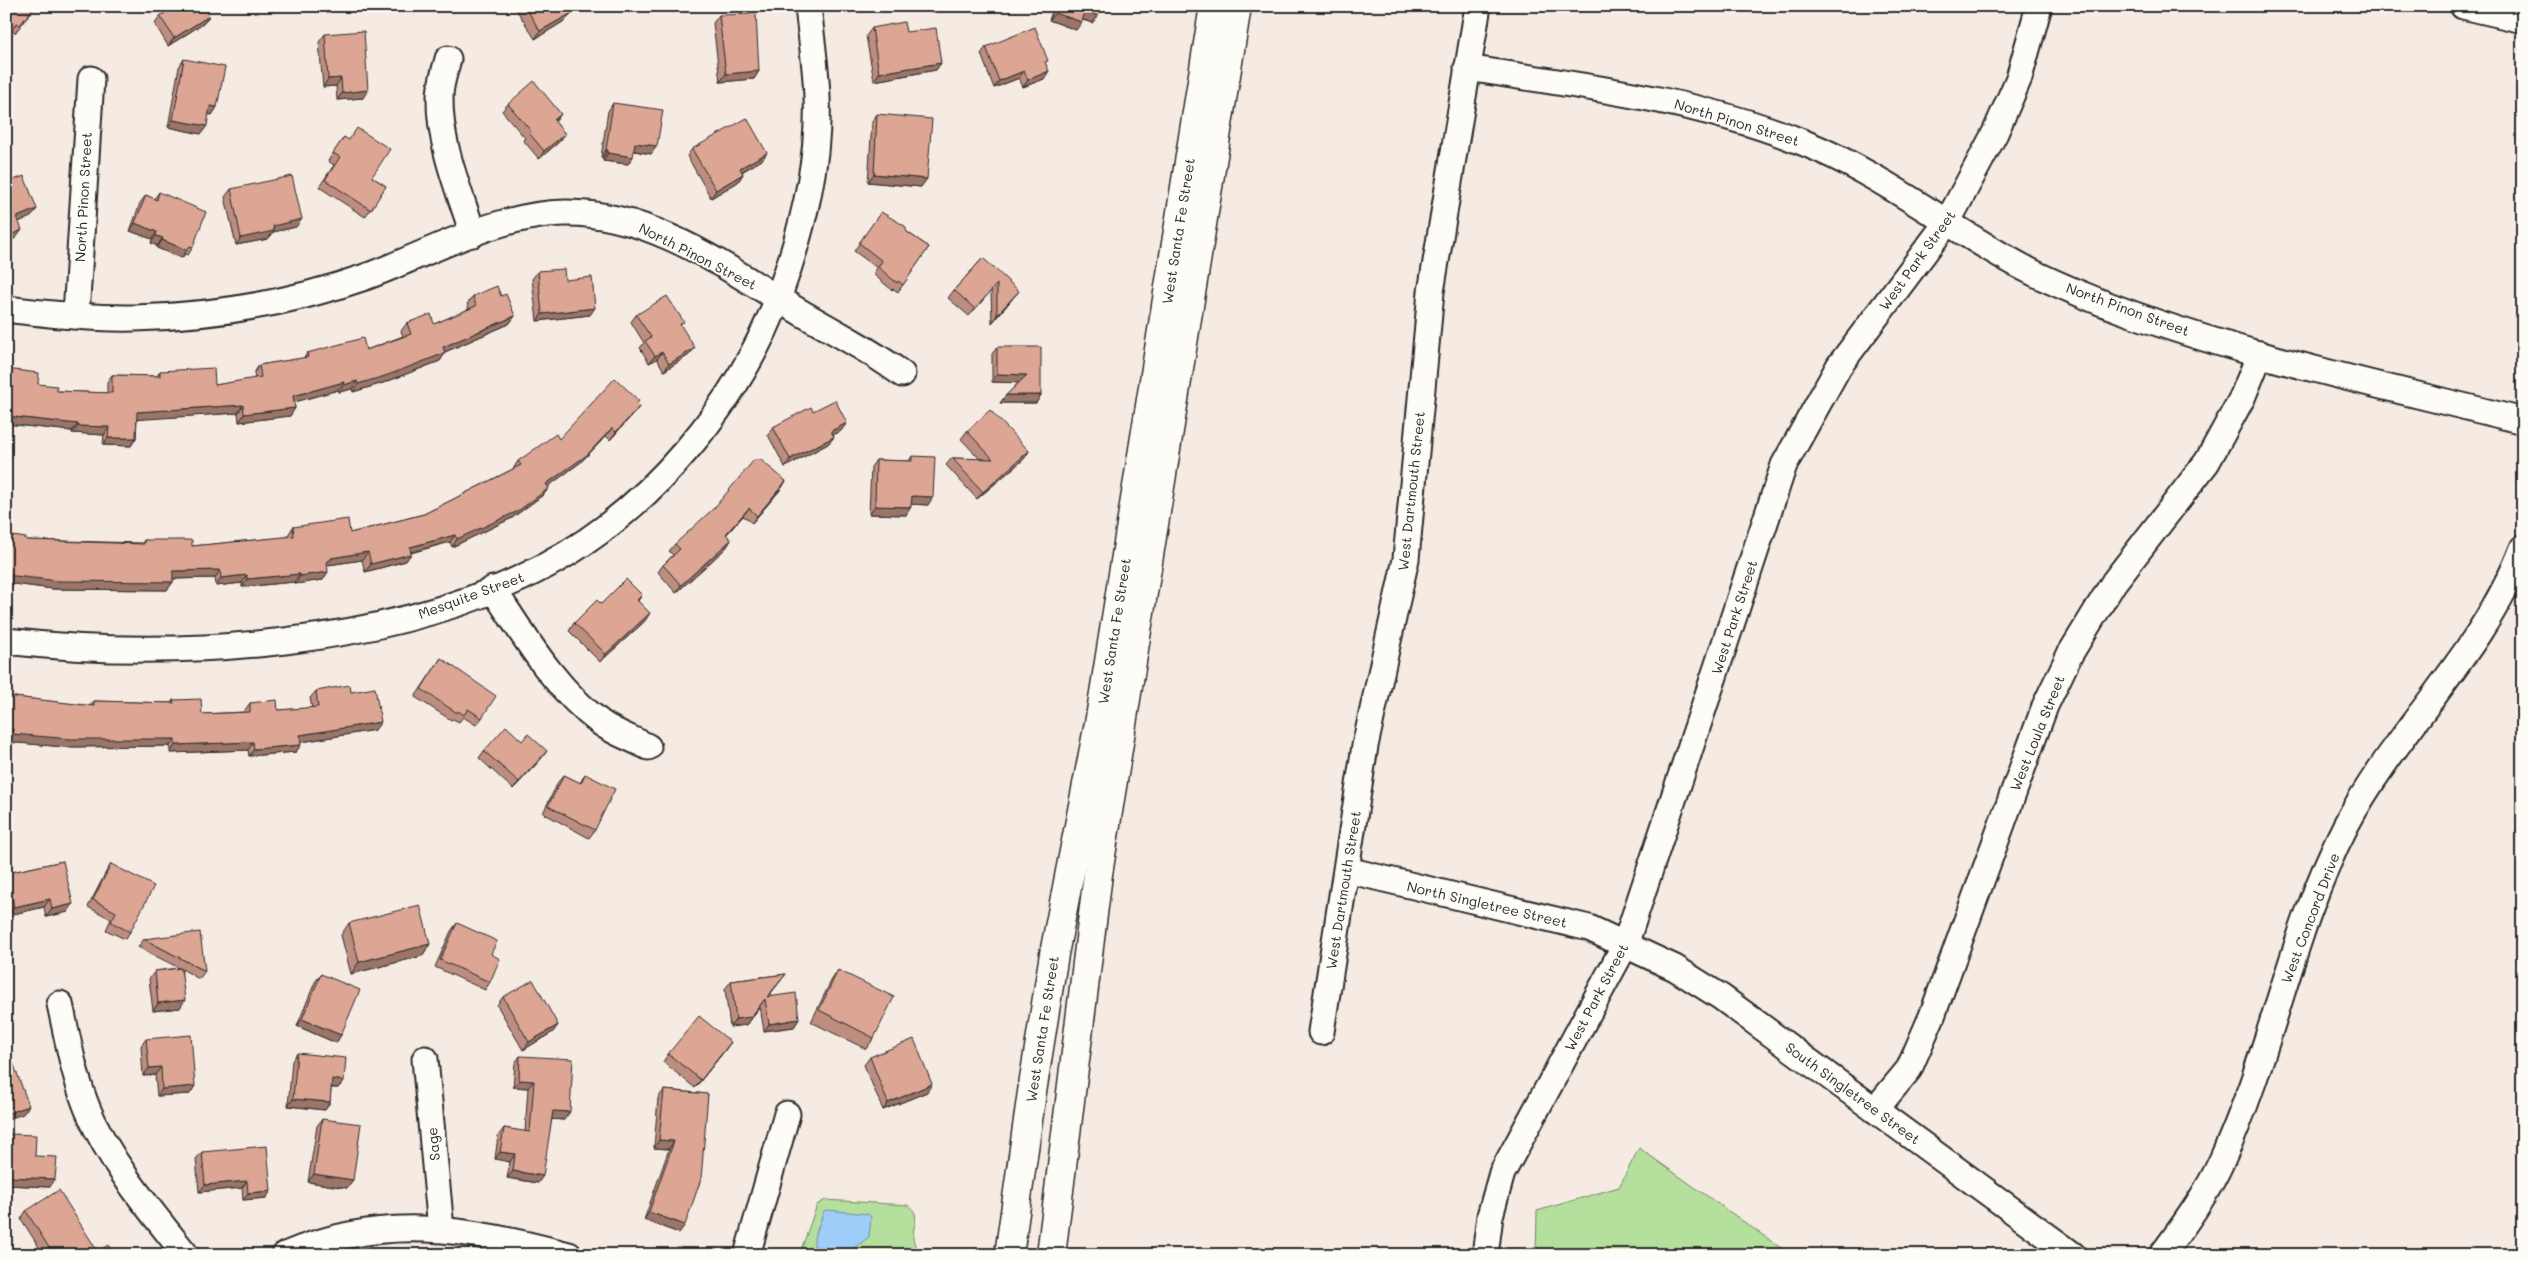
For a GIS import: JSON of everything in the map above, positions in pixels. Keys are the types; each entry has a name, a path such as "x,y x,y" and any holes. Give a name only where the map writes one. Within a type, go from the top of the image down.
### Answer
{"street":[{"name":"Mesquite Street","path":"6,641 48,646 133,648 217,646 292,639 389,622 437,610 493,589 548,564 602,529 632,504 674,463 718,410 740,376 765,331 778,298 798,242 813,163 817,98 808,6"},
{"name":"West Santa Fe Street","path":"1009,1255 1046,1003 1100,718 1214,6"},
{"name":"West Santa Fe Street","path":"1051,1255 1098,874 1237,6"},
{"name":"West Dartmouth Street","path":"1321,1032 1365,746 1406,559 1431,292 1478,6"},
{"name":"West Park Street","path":"1485,1255 1490,1216 1502,1173 1625,945 1784,464 1839,366 1948,221 1999,125 2019,78 2039,6"},
{"path":"2463,6 2523,20"},
{"path":"448,59 440,94 441,123 448,156 473,234"},
{"name":"North Pinon Street","path":"1467,68 1653,97 1753,124 1812,147 1869,175 2028,270 2100,302 2260,354 2523,421"},
{"name":"North Pinon Street","path":"76,315 90,79"},
{"name":"North Pinon Street","path":"6,309 133,318 206,314 267,304 363,277 473,234 523,218 565,214 606,217 640,225 675,241 872,352 902,374"},
{"name":"West Loula Street","path":"1875,1110 1909,1069 1932,1016 2045,706 2070,654 2114,582 2207,462 2242,398 2260,354"},
{"name":"West Concord Drive","path":"2162,1255 2196,1206 2222,1160 2252,1082 2317,889 2346,826 2374,776 2475,637 2514,572 2523,548"},
{"path":"493,589 539,658 572,699 602,724 648,747"},
{"name":"North Singletree Street","path":"1347,870 1589,928 1625,945"},
{"name":"South Singletree Street","path":"1625,945 1675,968 1721,997 2073,1255"},
{"path":"60,1004 74,1070 89,1112 128,1178 149,1209 186,1255"},
{"name":"Sage","path":"425,1059 441,1229"},
{"path":"746,1255 787,1114"},
{"path":"285,1255 311,1244 357,1233 398,1227 441,1229 493,1236 569,1255"}],"green space":[{"path":"1639,1148 1791,1255 1536,1255 1537,1211 1619,1187"},
{"path":"825,1200 907,1205 915,1214 913,1235 916,1247 908,1253 909,1255 815,1255 803,1252 801,1250 817,1205"}],"water":[{"path":"824,1211 868,1214 871,1217 869,1237 848,1252 814,1246 814,1238"}],"building":[{"path":"6,6 35,6 20,25 17,23 6,37"},
{"path":"168,6 203,6 209,16 174,38 160,16 170,10"},
{"path":"525,6 568,6 572,13 540,31"},
{"path":"1057,6 1101,6 1098,16 1085,11 1082,22 1055,13"},
{"path":"756,14 759,71 726,74 719,15"},
{"path":"904,22 906,32 936,28 941,63 879,73 872,28"},
{"path":"1035,27 1048,61 1045,62 1049,71 1028,80 1024,71 999,81 986,47"},
{"path":"364,31 368,90 342,93 341,78 328,79 325,34"},
{"path":"184,59 225,67 217,107 210,106 207,126 173,120"},
{"path":"534,81 561,114 554,120 565,134 544,151 529,133 531,131 508,104"},
{"path":"6,90 12,120 6,122"},
{"path":"613,103 663,110 657,146 635,143 633,157 608,153 608,150 606,150"},
{"path":"877,114 932,119 927,179 874,174"},
{"path":"747,118 767,153 740,168 743,174 716,190 692,149"},
{"path":"357,128 390,149 372,177 386,186 371,210 325,180 340,157 333,153 344,137 349,140"},
{"path":"24,176 37,209 17,217 22,230 6,237 6,183"},
{"path":"292,176 302,219 273,226 274,231 241,238 231,189"},
{"path":"159,192 206,212 193,247 190,246 187,250 162,240 163,238 156,236 157,232 135,223 146,195 157,200"},
{"path":"881,212 905,226 907,232 929,247 903,285 898,281 897,283 878,267 882,261 859,243"},
{"path":"983,258 1019,291 997,315 997,284 975,309 954,290"},
{"path":"564,269 565,280 592,277 595,308 542,314 538,271"},
{"path":"497,286 501,296 506,294 515,316 443,347 445,353 388,375 358,384 357,381 344,385 344,382 293,396 295,408 244,414 243,405 137,412 136,438 108,438 109,427 78,426 78,424 6,416 8,399 6,399 6,369 39,373 38,384 57,386 57,391 112,393 112,375 160,376 160,371 214,368 215,385 261,377 259,365 308,357 307,353 363,338 366,350 411,334 407,323 431,314 434,324 476,306 473,296"},
{"path":"667,296 684,322 680,324 695,348 669,364 662,352 655,356 645,341 651,337 636,315"},
{"path":"997,347 1041,347 1041,395 1006,395 1027,375 997,374"},
{"path":"615,378 639,401 637,403 640,406 616,432 612,428 587,455 546,484 549,488 518,511 457,539 455,535 410,547 411,554 371,564 368,552 331,558 331,560 327,561 328,572 300,576 300,574 247,579 247,575 221,578 220,570 173,571 173,582 59,581 6,575 6,535 26,538 26,540 144,544 144,540 192,540 192,546 294,536 293,527 348,519 350,533 424,514 521,465 518,461 556,434 559,439"},
{"path":"835,400 847,423 831,431 834,437 790,459 773,427 811,407 813,411"},
{"path":"990,410 1029,451 983,492 952,458 993,459 967,431"},
{"path":"912,456 935,457 933,497 912,496 911,507 875,506 876,460 912,461"},
{"path":"754,460 761,460 786,481 757,516 749,508 726,534 731,540 681,585 663,565 680,549 675,544 714,508"},
{"path":"626,579 642,595 637,600 650,613 606,654 574,623 597,600 601,604"},
{"path":"441,658 496,696 482,718 468,709 464,715 458,711 457,713 421,689"},
{"path":"350,685 351,692 375,688 381,722 300,735 301,745 254,749 253,742 175,745 175,739 71,739 13,734 13,729 6,728 6,696 94,706 94,701 174,703 173,700 201,699 202,714 250,712 250,703 277,700 278,710 318,707 316,691"},
{"path":"506,726 522,741 528,734 547,751 519,782 484,751"},
{"path":"585,774 615,789 595,830 548,806 564,775 581,783"},
{"path":"63,861 73,904 52,909 50,899 14,907 7,873"},
{"path":"111,864 154,886 130,932 111,922 116,912 93,900"},
{"path":"420,905 430,944 359,962 349,923"},
{"path":"457,923 497,941 491,954 500,959 490,982 440,960"},
{"path":"200,932 205,971 144,939"},
{"path":"181,968 185,1000 158,1003 155,971"},
{"path":"838,970 894,997 874,1038 819,1010"},
{"path":"321,974 360,990 341,1035 302,1019"},
{"path":"786,974 767,997 796,993 799,1019 769,1024 765,999 751,1017 736,1019 731,981"},
{"path":"533,980 558,1025 529,1042 503,997"},
{"path":"699,1016 731,1042 701,1080 668,1054"},
{"path":"191,1035 195,1086 162,1089 161,1067 149,1068 146,1039"},
{"path":"914,1039 932,1084 888,1103 870,1057"},
{"path":"297,1053 346,1058 344,1081 332,1079 330,1102 293,1099"},
{"path":"10,1054 29,1106 6,1114 6,1056"},
{"path":"520,1056 573,1059 570,1112 553,1111 543,1176 513,1171 515,1154 500,1152 504,1128 530,1132 534,1081 519,1080"},
{"path":"664,1090 708,1094 701,1179 685,1225 649,1212 674,1141 659,1140"},
{"path":"322,1119 361,1124 353,1180 314,1174"},
{"path":"9,1134 36,1135 35,1156 57,1157 55,1179 7,1177"},
{"path":"267,1146 271,1191 248,1193 247,1181 205,1185 202,1152"},
{"path":"59,1190 98,1252 108,1245 115,1255 57,1255 55,1252 53,1254 26,1211"}]}
